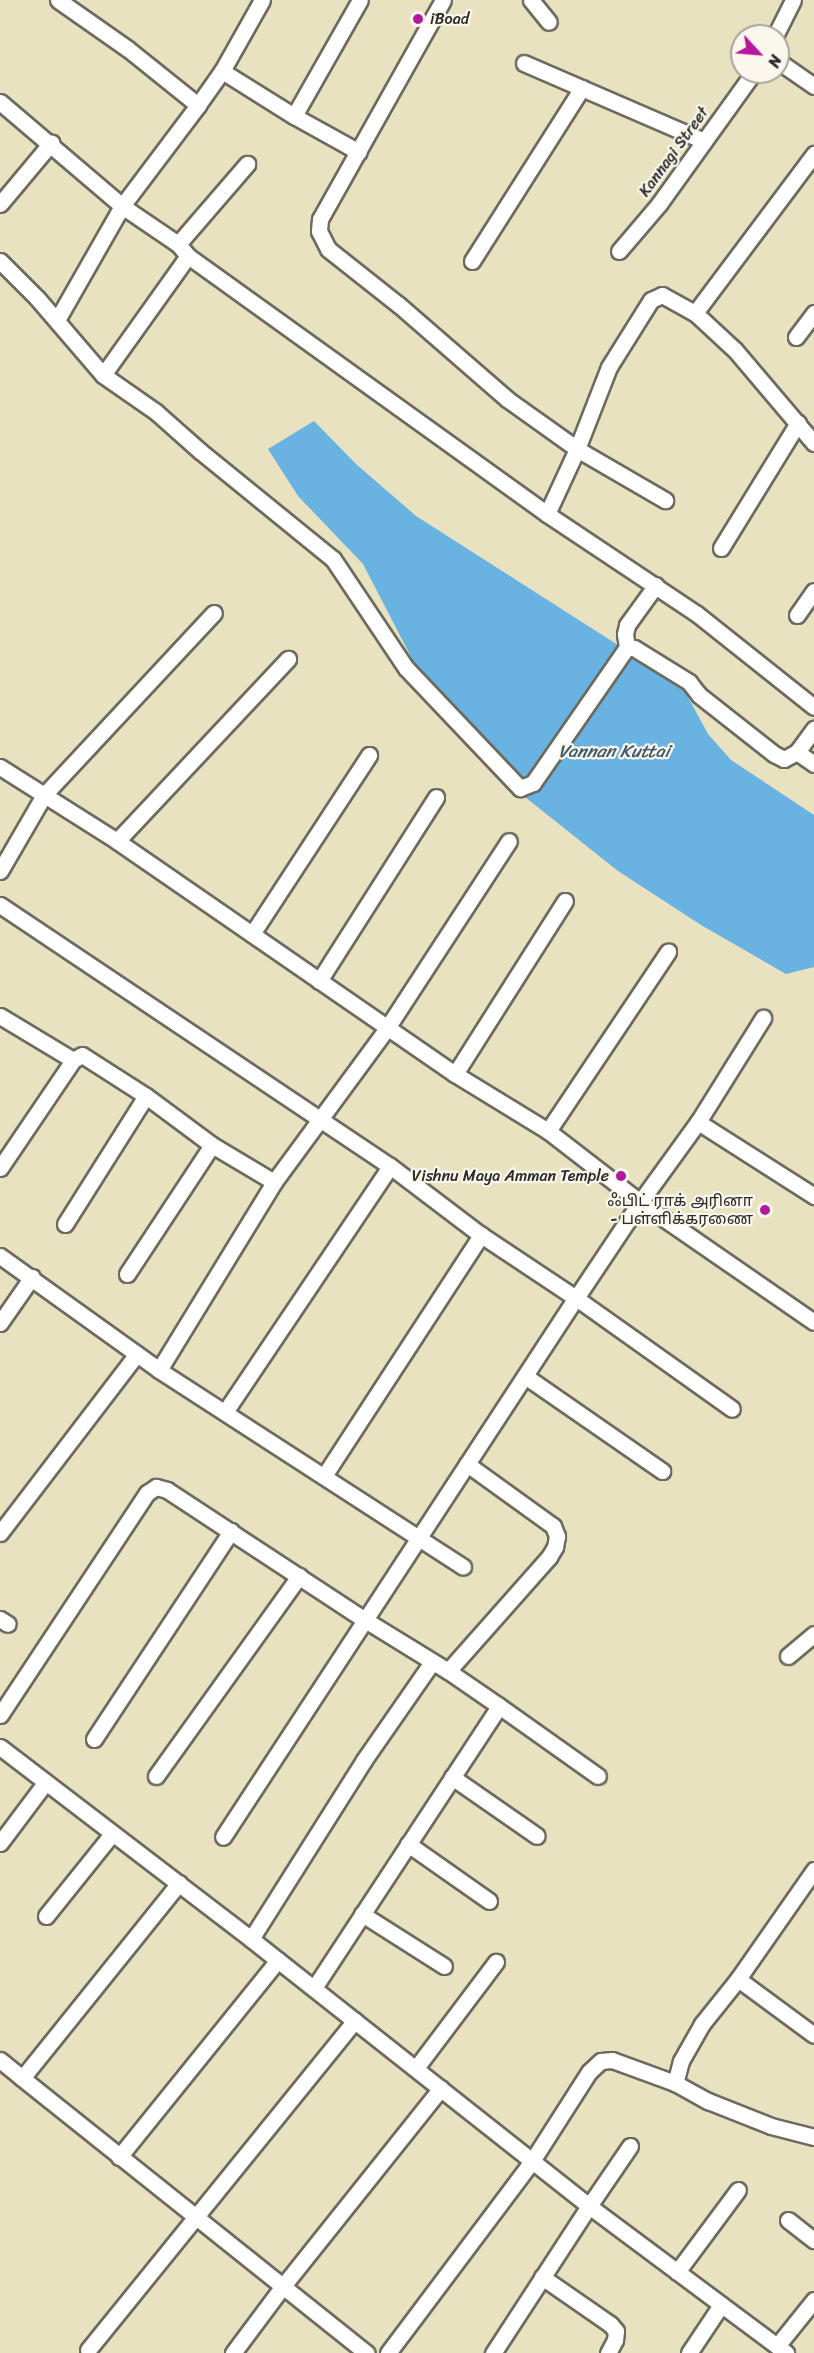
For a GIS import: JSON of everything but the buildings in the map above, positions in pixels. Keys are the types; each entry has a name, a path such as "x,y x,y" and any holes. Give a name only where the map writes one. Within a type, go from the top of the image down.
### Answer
{"street":[{"path":"57,320 122,206 222,71 262,0"},
{"path":"294,116 360,0"},
{"path":"442,0 320,219 319,231 328,249 399,304 507,399 577,449 665,500"},
{"path":"531,0 549,22"},
{"path":"782,24 793,0"},
{"path":"63,1 198,105"},
{"path":"524,63 704,141"},
{"path":"790,69 814,86"},
{"path":"222,71 294,116 359,152"},
{"name":"Kannagi Street","path":"619,251 659,204 745,84"},
{"path":"472,261 582,88"},
{"path":"0,102 51,143 122,206 547,514 656,585 814,707"},
{"path":"0,204 51,143"},
{"path":"695,313 814,154"},
{"path":"103,375 183,250 247,164"},
{"path":"0,261 57,320 103,375 156,412 200,451 333,559 406,668 520,788 533,783 627,647 625,634 627,626 656,585"},
{"path":"547,514 577,449 609,366 651,300 662,295 695,313 760,378 814,443"},
{"path":"796,337 814,313"},
{"path":"721,548 798,423"},
{"path":"796,615 814,591"},
{"path":"0,871 44,795 214,613"},
{"path":"627,647 634,648 689,682 699,695 784,759 797,752 814,729"},
{"path":"117,841 288,659"},
{"path":"797,752 814,764"},
{"path":"252,934 369,755"},
{"path":"0,766 117,841 455,1074 548,1131 640,1202 814,1322"},
{"path":"320,981 436,797"},
{"path":"159,1370 274,1182 387,1028 509,841"},
{"path":"455,1074 565,901"},
{"path":"0,905 390,1166 481,1234 576,1298 732,1409"},
{"path":"548,1131 668,952"},
{"path":"223,1837 576,1298 640,1202 698,1122 763,1018"},
{"path":"1,1020 73,1060"},
{"path":"0,1168 73,1060 78,1056 86,1057 146,1096 212,1145 274,1182"},
{"path":"64,1224 146,1096"},
{"path":"698,1122 814,1196"},
{"path":"128,1274 212,1145"},
{"path":"225,1412 390,1166"},
{"path":"324,1476 481,1234"},
{"path":"0,1256 159,1370 463,1567"},
{"path":"0,1323 32,1277"},
{"path":"0,1533 137,1354"},
{"path":"525,1376 662,1471"},
{"path":"448,1671 549,1557 555,1547 556,1536 553,1526 467,1464"},
{"path":"2,1707 152,1489 167,1490 365,1620 448,1671 598,1776"},
{"path":"94,1739 231,1531"},
{"path":"156,1776 299,1576"},
{"path":"788,1656 814,1634"},
{"path":"251,1939 364,1760 432,1662"},
{"path":"314,1988 499,1706"},
{"path":"0,1748 278,1959 589,2206 782,2349 814,2300"},
{"path":"452,1778 537,1836"},
{"path":"0,1843 45,1783"},
{"path":"46,1916 112,1834"},
{"path":"408,1844 489,1902"},
{"path":"675,2083 681,2061 702,2024 738,1979 814,1870"},
{"path":"22,2078 179,1883"},
{"path":"362,1914 444,1966"},
{"path":"119,2157 278,1959"},
{"path":"416,2068 496,1962"},
{"path":"738,1979 814,2035"},
{"path":"88,2350 355,2020"},
{"path":"0,2060 195,2218 367,2353"},
{"path":"388,2353 532,2161 590,2072 601,2061 622,2062 675,2083 708,2101 771,2126 814,2137"},
{"path":"233,2353 283,2286 441,2088"},
{"path":"493,2353 630,2146"},
{"path":"677,2272 738,2190"},
{"path":"788,2220 814,2240"},
{"path":"542,2277 610,2324 616,2331 615,2340 608,2353"},
{"path":"689,2353 721,2305"}],"water":[{"name":"Vannan Kuttai","path":"314,421 356,464 416,516 682,686 708,734 731,760 814,815 814,967 786,974 701,925 618,871 505,781 440,713 363,564 298,496 268,449"}],"place":[{"name":"iBoad","path":"418,19"},
{"name":"Vishnu Maya Amman Temple","path":"621,1176"},
{"name":"ஃபிட் ராக் அரினா - பள்ளிக்கரணை","path":"765,1210"}]}
